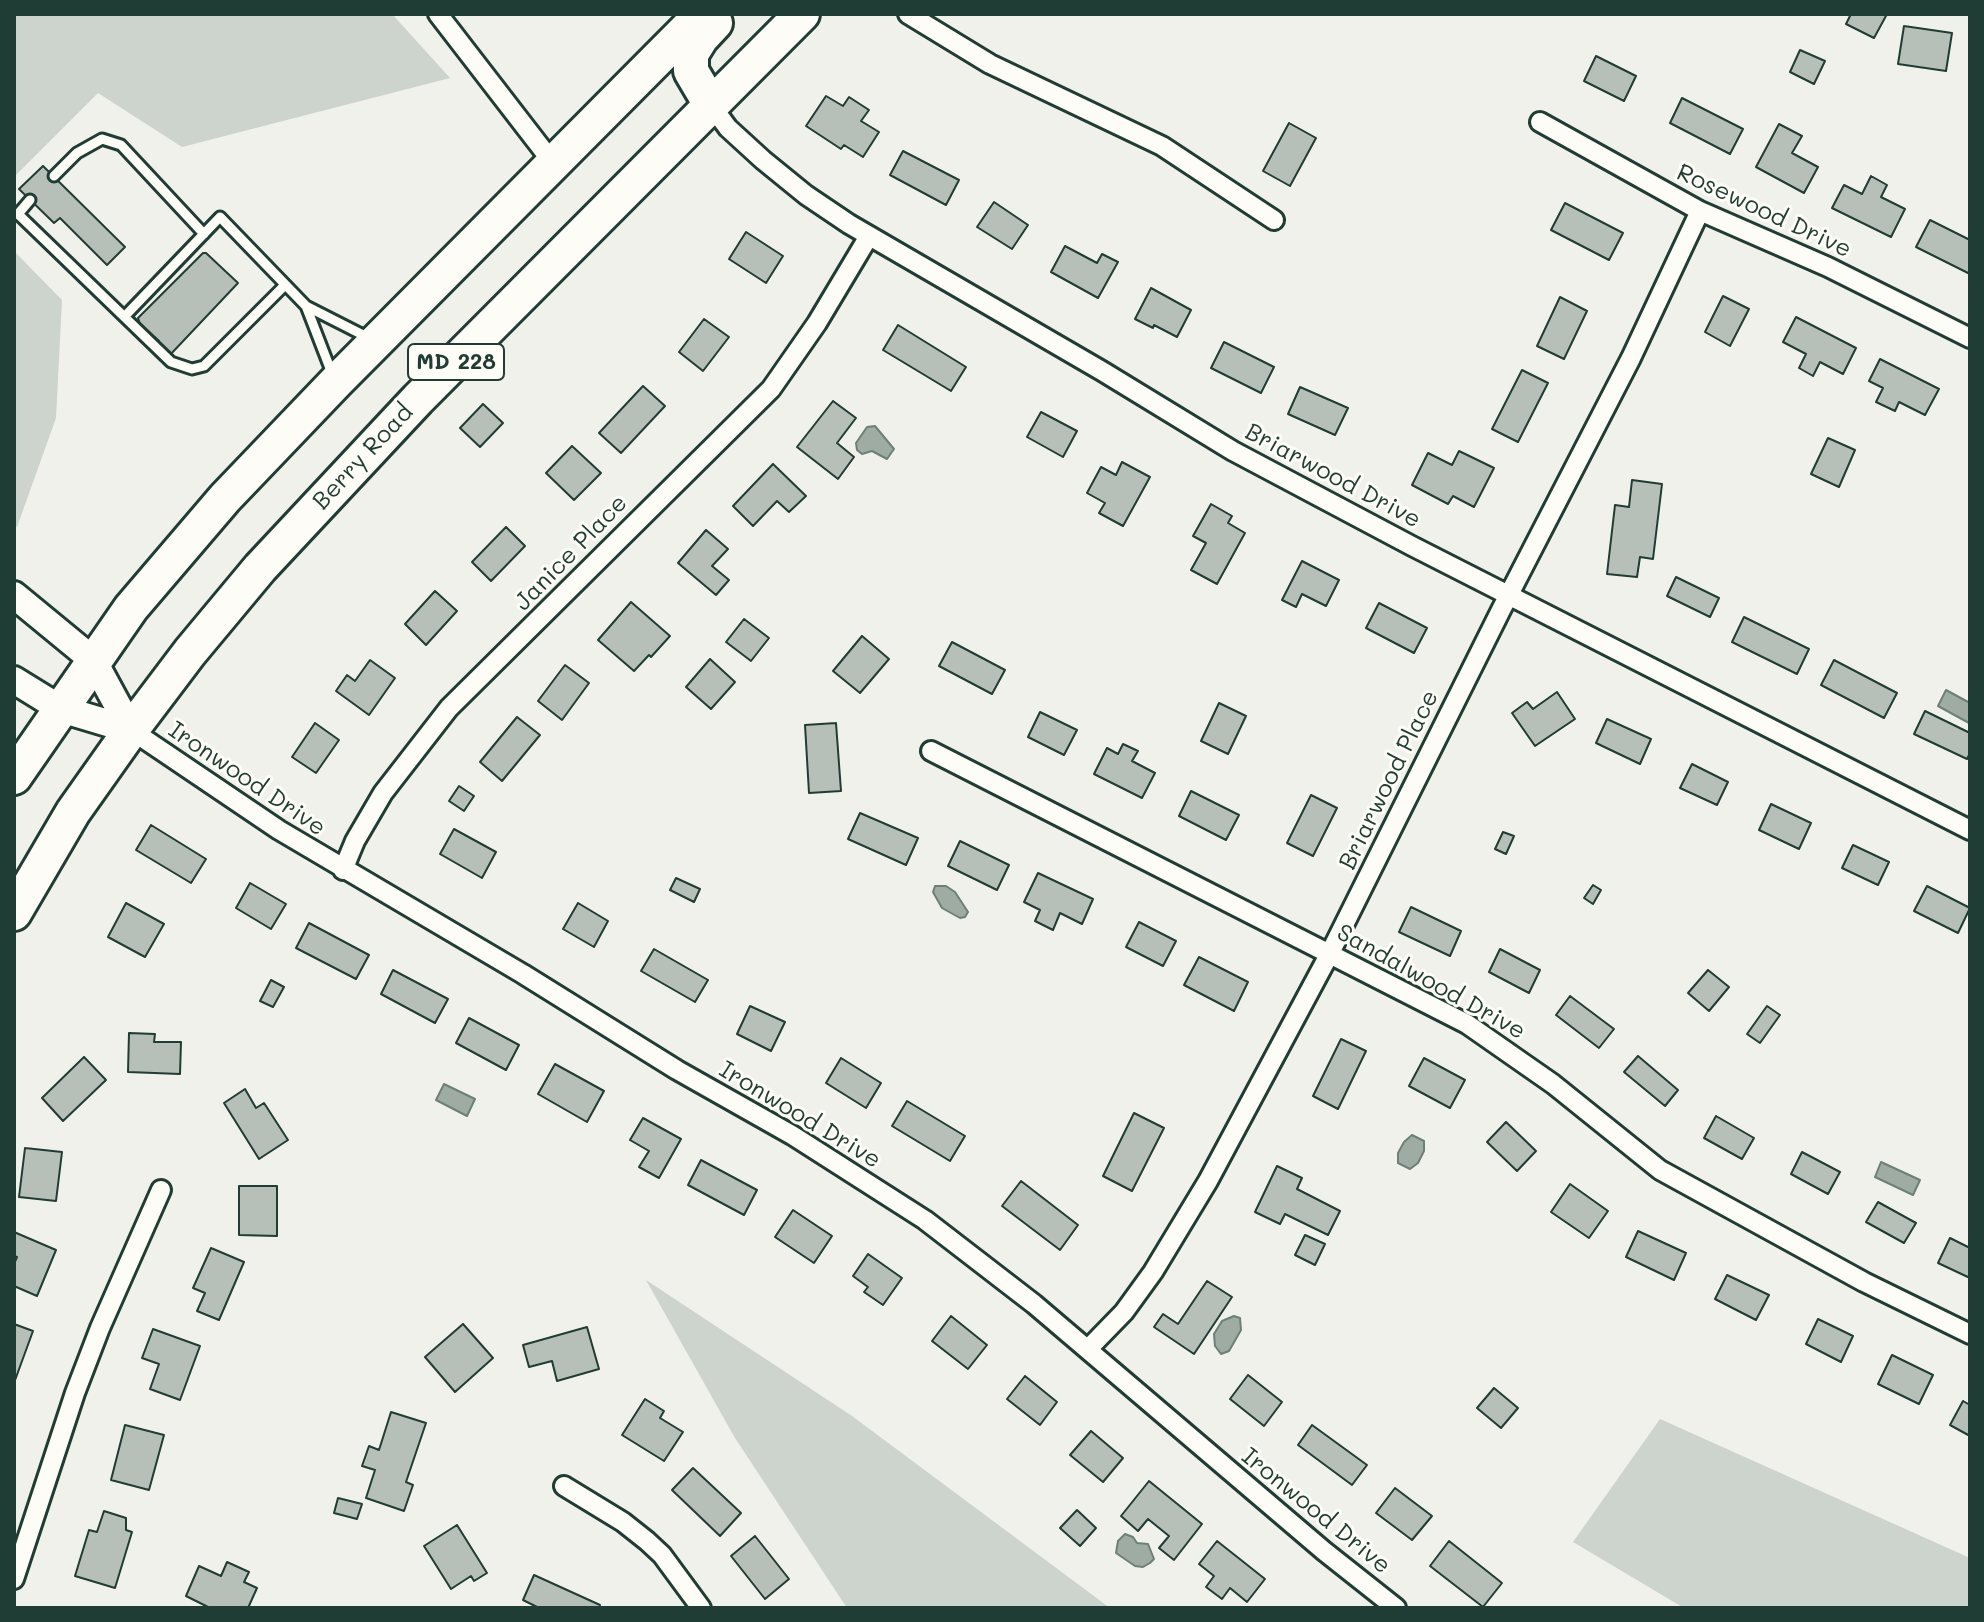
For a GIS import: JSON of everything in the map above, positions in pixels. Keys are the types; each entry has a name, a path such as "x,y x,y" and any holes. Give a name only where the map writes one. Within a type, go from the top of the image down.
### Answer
{"highway":[{"name":"MD 228","path":"14,777 131,608 225,498 702,14"},
{"path":"711,105 691,71 691,54 701,38 724,14"},
{"name":"Berry Road","path":"14,913 73,812 131,730 190,652 260,568 337,484 802,14"}],"main road":[{"path":"14,595 93,660 131,730"},
{"path":"14,680 61,709 131,730"}],"street":[{"path":"438,14 553,163"},
{"path":"908,14 990,64 1162,146 1274,220"},
{"name":"Briarwood Drive","path":"711,105 735,135 788,181 869,236 1089,363 1233,451 1970,830"},
{"name":"Rosewood Drive","path":"1540,122 1700,211 1828,267 1970,338"},
{"name":"Briarwood Place","path":"1088,1349 1124,1312 1178,1234 1330,953 1631,358 1700,211"},
{"name":"Janice Place","path":"343,870 355,841 383,793 449,708 771,389 845,278 869,236"},
{"name":"Ironwood Drive","path":"131,730 210,786 343,870 833,1160 963,1248 1396,1608"},
{"name":"Sandalwood Drive","path":"931,751 1485,1035 1553,1084 1636,1153 1685,1185 1864,1282 1970,1334"},
{"path":"14,1579 75,1393 161,1190"},
{"path":"564,1486 623,1522 647,1541 662,1555 701,1608"}],"lane":[{"path":"54,176 77,153 102,139 121,145 204,234"},
{"path":"30,200 18,214 171,362 192,369 204,366 285,285"},
{"path":"125,316 220,217 306,306 376,342"},
{"path":"306,306 336,382"}],"shaded area":[{"path":"14,14 392,14 450,78 182,147 98,93 14,177"},
{"path":"14,251 62,300 56,418 17,527 14,525"},
{"path":"875,426 894,449 887,459 872,451 862,454 857,450 856,443 867,427"},
{"path":"1946,690 1970,703 1969,723 1938,706"},
{"path":"935,886 946,886 955,892 968,912 965,917 960,918 942,908 933,892"},
{"path":"444,1084 475,1099 467,1116 436,1100"},
{"path":"1412,1135 1424,1141 1424,1151 1418,1163 1410,1169 1398,1163 1398,1153"},
{"path":"1881,1162 1920,1180 1913,1195 1875,1177"},
{"path":"646,1280 852,1416 1110,1608 847,1608 735,1438"},
{"path":"1234,1316 1240,1318 1241,1330 1229,1351 1221,1354 1215,1346 1214,1334 1222,1321"},
{"path":"1660,1419 1970,1558 1970,1608 1684,1608 1573,1542"},
{"path":"1125,1534 1137,1543 1148,1544 1154,1559 1150,1563 1143,1567 1135,1566 1116,1553 1118,1541"}],"building":[{"path":"1846,14 1887,14 1874,38 1846,24 1850,16"},
{"path":"1904,26 1952,33 1946,71 1898,64"},
{"path":"1800,50 1825,61 1814,84 1790,72"},
{"path":"1596,56 1636,76 1624,101 1584,81"},
{"path":"826,96 843,106 849,97 869,110 861,121 879,132 863,157 844,145 841,149 806,126"},
{"path":"1682,98 1743,129 1730,154 1670,123"},
{"path":"1289,123 1316,138 1290,186 1263,171"},
{"path":"1779,124 1802,136 1792,153 1818,167 1804,193 1756,167"},
{"path":"903,151 959,180 946,205 890,175"},
{"path":"43,166 125,247 107,265 60,218 54,223 19,189"},
{"path":"1871,176 1887,185 1881,197 1905,209 1891,237 1832,208 1844,185 1862,194"},
{"path":"994,202 1028,225 1012,249 977,227"},
{"path":"1565,203 1623,233 1609,260 1551,230"},
{"path":"1930,220 1970,240 1970,274 1916,247"},
{"path":"746,232 783,256 766,283 729,259"},
{"path":"1065,246 1097,263 1102,254 1118,262 1098,298 1051,272"},
{"path":"203,253 238,283 169,356 156,344 159,341 140,324 138,318"},
{"path":"1151,288 1191,310 1177,337 1135,319"},
{"path":"1723,296 1749,309 1730,346 1705,332"},
{"path":"1560,297 1587,311 1564,359 1537,346"},
{"path":"1796,317 1856,348 1843,374 1820,362 1813,376 1799,368 1806,354 1783,342"},
{"path":"704,319 729,337 703,371 679,352"},
{"path":"898,325 966,367 951,391 883,350"},
{"path":"1224,342 1274,367 1261,393 1211,368"},
{"path":"1880,359 1939,389 1925,415 1899,402 1895,411 1876,402 1883,388 1869,381"},
{"path":"1522,370 1548,383 1518,442 1492,429"},
{"path":"643,386 665,406 621,453 599,433"},
{"path":"1300,387 1348,408 1335,435 1288,414"},
{"path":"833,401 856,418 837,443 854,457 838,479 797,447"},
{"path":"483,404 503,423 480,447 460,428"},
{"path":"1041,412 1077,431 1063,457 1027,437"},
{"path":"1828,438 1855,450 1839,487 1811,474"},
{"path":"572,446 601,473 574,500 546,473"},
{"path":"1459,451 1494,468 1474,507 1453,496 1448,504 1412,485 1428,453 1452,465"},
{"path":"1122,462 1150,477 1123,526 1099,513 1105,503 1087,493 1101,467 1116,475"},
{"path":"773,464 806,496 789,512 777,501 753,526 733,506"},
{"path":"1632,480 1662,484 1653,559 1640,557 1637,577 1607,574 1615,505 1629,507"},
{"path":"1211,504 1232,516 1228,523 1245,533 1217,584 1191,570 1206,543 1193,536"},
{"path":"506,527 525,546 491,581 472,562"},
{"path":"706,530 728,549 712,566 729,580 716,595 678,563"},
{"path":"1302,561 1339,580 1326,606 1302,594 1296,607 1282,600"},
{"path":"1676,577 1719,598 1710,617 1667,596"},
{"path":"435,591 457,611 426,645 405,624"},
{"path":"631,602 670,636 634,671 598,640"},
{"path":"1379,603 1427,628 1414,653 1366,628"},
{"path":"1744,617 1809,649 1797,674 1732,642"},
{"path":"744,619 769,638 751,661 726,642"},
{"path":"862,636 889,659 860,693 833,671"},
{"path":"952,642 1005,670 992,694 939,666"},
{"path":"710,659 735,682 711,709 686,687"},
{"path":"370,660 395,678 369,715 336,691 347,675 355,681"},
{"path":"1834,660 1897,693 1884,718 1821,685"},
{"path":"565,665 589,683 562,720 538,701"},
{"path":"1557,692 1575,719 1535,746 1512,713 1527,702 1533,709"},
{"path":"1219,703 1246,716 1228,754 1201,741"},
{"path":"1925,711 1970,733 1967,759 1914,734"},
{"path":"1040,712 1077,730 1064,755 1028,737"},
{"path":"517,717 540,735 502,781 480,762"},
{"path":"1607,719 1651,739 1640,764 1596,743"},
{"path":"315,723 339,740 316,773 292,757"},
{"path":"836,723 841,791 809,793 805,725"},
{"path":"1123,744 1138,751 1132,761 1155,773 1142,798 1094,774 1107,748 1118,754"},
{"path":"1692,764 1728,782 1717,805 1680,788"},
{"path":"459,786 474,796 464,811 449,801"},
{"path":"1191,791 1239,815 1226,840 1179,816"},
{"path":"1311,795 1337,808 1313,856 1287,843"},
{"path":"1771,804 1811,823 1799,849 1759,830"},
{"path":"860,813 918,838 906,865 848,839"},
{"path":"151,825 206,859 191,883 136,850"},
{"path":"454,829 496,852 482,878 440,854"},
{"path":"1503,832 1514,836 1506,854 1495,849"},
{"path":"960,841 1009,865 997,890 948,866"},
{"path":"1853,845 1889,862 1878,885 1842,868"},
{"path":"1038,873 1093,899 1082,924 1060,913 1053,930 1035,921 1040,910 1024,902"},
{"path":"676,878 700,889 694,902 670,890"},
{"path":"250,883 286,904 271,929 236,908"},
{"path":"1593,885 1601,890 1593,904 1584,898"},
{"path":"1927,886 1970,908 1958,933 1914,911"},
{"path":"126,903 164,924 145,957 108,937"},
{"path":"578,903 608,921 594,947 563,929"},
{"path":"1411,907 1461,931 1450,956 1399,932"},
{"path":"1139,922 1176,941 1163,966 1126,947"},
{"path":"309,923 369,955 356,979 296,948"},
{"path":"654,949 708,980 695,1002 641,971"},
{"path":"1500,949 1540,970 1529,993 1489,972"},
{"path":"1199,957 1248,982 1234,1011 1184,985"},
{"path":"393,970 448,999 435,1023 381,994"},
{"path":"1708,970 1729,987 1709,1011 1688,993"},
{"path":"271,980 284,987 273,1007 260,1001"},
{"path":"1570,996 1614,1029 1599,1048 1556,1015"},
{"path":"750,1006 785,1022 771,1051 737,1034"},
{"path":"1767,1006 1780,1015 1760,1043 1747,1034"},
{"path":"469,1018 519,1045 506,1070 456,1043"},
{"path":"129,1033 155,1034 154,1042 181,1042 180,1074 128,1072"},
{"path":"1341,1039 1366,1051 1338,1109 1313,1096"},
{"path":"1638,1056 1678,1090 1665,1106 1624,1072"},
{"path":"84,1057 106,1080 63,1121 42,1098"},
{"path":"841,1058 881,1083 866,1108 826,1083"},
{"path":"1424,1058 1465,1080 1450,1108 1409,1086"},
{"path":"555,1064 604,1091 587,1122 538,1094"},
{"path":"245,1089 256,1108 264,1103 288,1140 259,1159 224,1103"},
{"path":"907,1101 965,1136 950,1161 892,1126"},
{"path":"1134,1113 1164,1128 1132,1191 1103,1176"},
{"path":"1716,1116 1754,1138 1742,1159 1704,1138"},
{"path":"643,1118 681,1139 659,1178 639,1167 649,1151 630,1140"},
{"path":"1506,1122 1536,1151 1517,1171 1487,1142"},
{"path":"25,1148 62,1152 56,1201 19,1197"},
{"path":"1802,1152 1840,1172 1828,1194 1791,1174"},
{"path":"701,1160 757,1190 744,1215 688,1185"},
{"path":"1277,1166 1302,1178 1297,1189 1340,1211 1328,1235 1285,1214 1280,1224 1255,1212"},
{"path":"1021,1181 1078,1225 1060,1250 1002,1206"},
{"path":"1570,1184 1608,1211 1589,1238 1551,1212"},
{"path":"239,1186 277,1186 277,1236 239,1235"},
{"path":"1878,1202 1916,1223 1904,1243 1866,1222"},
{"path":"793,1210 832,1236 814,1263 775,1237"},
{"path":"1638,1231 1686,1253 1674,1280 1626,1257"},
{"path":"14,1232 56,1250 37,1296 14,1286 17,1257 14,1256"},
{"path":"1305,1235 1325,1244 1315,1265 1295,1255"},
{"path":"1950,1238 1970,1248 1970,1278 1938,1263"},
{"path":"211,1248 244,1262 219,1320 197,1311 205,1293 193,1288"},
{"path":"868,1254 902,1278 883,1305 864,1292 868,1287 853,1276"},
{"path":"1727,1275 1769,1295 1756,1320 1715,1299"},
{"path":"1207,1281 1232,1297 1194,1354 1154,1327 1163,1314 1178,1324"},
{"path":"951,1316 987,1345 968,1369 932,1341"},
{"path":"1818,1319 1853,1336 1841,1362 1806,1344"},
{"path":"14,1324 33,1331 14,1383"},
{"path":"463,1324 493,1358 455,1392 425,1357"},
{"path":"587,1327 599,1369 557,1381 552,1361 529,1367 523,1345"},
{"path":"153,1329 200,1346 180,1400 150,1389 159,1364 142,1358"},
{"path":"1892,1355 1933,1375 1919,1404 1878,1384"},
{"path":"1248,1375 1282,1402 1264,1426 1230,1399"},
{"path":"1025,1376 1057,1402 1040,1425 1007,1399"},
{"path":"1494,1388 1518,1408 1501,1428 1477,1408"},
{"path":"645,1399 664,1411 660,1418 683,1432 664,1461 622,1435"},
{"path":"1963,1401 1970,1405 1970,1436 1950,1425"},
{"path":"391,1412 426,1423 406,1482 413,1485 404,1511 366,1498 375,1470 362,1466 369,1446 379,1450"},
{"path":"125,1425 164,1435 149,1490 111,1480"},
{"path":"1312,1425 1367,1465 1352,1485 1298,1445"},
{"path":"1091,1431 1123,1458 1103,1482 1070,1455"},
{"path":"693,1468 741,1513 720,1536 672,1490"},
{"path":"1149,1481 1202,1524 1174,1560 1159,1548 1169,1536 1148,1519 1138,1531 1121,1516"},
{"path":"1395,1488 1432,1516 1412,1540 1376,1513"},
{"path":"338,1498 362,1504 357,1519 334,1513"},
{"path":"1077,1510 1096,1528 1080,1546 1060,1528"},
{"path":"104,1511 126,1518 126,1530 132,1532 115,1588 75,1576 89,1530 97,1532"},
{"path":"457,1525 487,1573 474,1581 471,1576 451,1589 424,1546"},
{"path":"755,1536 789,1579 765,1599 731,1556"},
{"path":"1217,1541 1265,1579 1247,1602 1230,1588 1222,1599 1206,1587 1214,1576 1199,1564"},
{"path":"1449,1541 1502,1583 1483,1607 1430,1566"},
{"path":"227,1562 249,1572 244,1582 257,1588 248,1608 210,1608 186,1596 199,1566 221,1576"},
{"path":"534,1575 600,1605 599,1608 539,1608 523,1600"}]}
